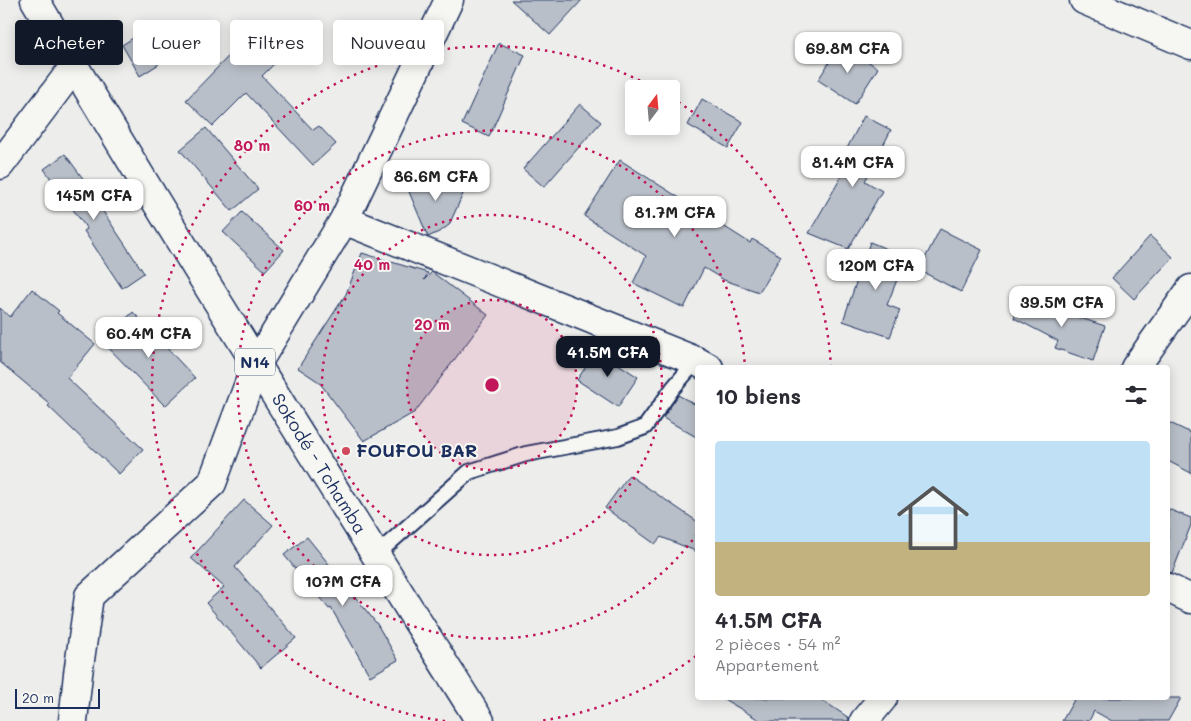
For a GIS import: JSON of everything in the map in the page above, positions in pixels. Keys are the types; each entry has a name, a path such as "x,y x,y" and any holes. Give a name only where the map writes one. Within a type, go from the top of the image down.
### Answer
{"street":[{"name":"Sokodé - Tchamba","path":"35,0 256,365 480,721"},
{"path":"73,721 89,596 212,483 256,365 344,220 449,0"},
{"path":"1084,0 1191,45"},
{"path":"0,164 74,67"},
{"path":"344,220 702,364"},
{"path":"1137,365 1191,289"},
{"path":"1170,589 1191,599"},
{"path":"864,721 881,700"}],"lane":[{"path":"376,555 469,472 526,454 618,437 645,427 674,388 695,370"}],"building":[{"path":"511,0 582,0 550,35"},
{"path":"133,38 133,64 123,47 123,44"},
{"path":"499,43 525,55 489,137 462,124"},
{"path":"841,44 878,68 855,104 818,80"},
{"path":"230,55 230,65 273,65 262,76 313,130 319,126 336,144 313,165 246,93 213,126 186,100"},
{"path":"134,65 157,65 140,76"},
{"path":"702,99 743,122 728,148 688,125"},
{"path":"580,104 601,122 544,187 523,169"},
{"path":"864,116 891,130 865,181 882,191 848,249 809,233 851,160 843,156"},
{"path":"206,128 258,189 232,211 180,150"},
{"path":"65,154 90,188 88,189 144,273 122,288 84,231 87,229 44,169"},
{"path":"620,160 750,243 752,239 781,256 759,292 724,280 704,268 684,308 633,283 646,256 584,216"},
{"path":"446,173 463,194 449,225 428,237 407,187"},
{"path":"242,212 284,250 265,271 223,232"},
{"path":"940,229 982,250 961,292 919,270"},
{"path":"1150,236 1173,257 1134,299 1112,278"},
{"path":"870,242 906,257 887,305 900,310 890,337 843,321"},
{"path":"362,253 428,273 424,280 432,272 488,315 415,412 364,441 319,382 298,368 346,294"},
{"path":"32,289 59,311 57,313 95,344 67,378 143,449 119,474 48,406 50,404 0,362 0,308 10,317"},
{"path":"1020,298 1105,326 1093,361 1055,348 1058,341 1014,318"},
{"path":"133,312 195,378 165,406 102,341"},
{"path":"597,350 638,377 618,407 577,380"},
{"path":"678,395 695,404 695,436 663,418"},
{"path":"1170,423 1191,433 1191,473 1170,462"},
{"path":"629,475 695,520 695,551 661,537 655,544 605,508"},
{"path":"244,500 273,525 235,567 296,638 261,668 206,603 224,587 191,558"},
{"path":"1170,510 1191,518 1191,525 1172,573 1170,572"},
{"path":"307,537 377,624 398,660 370,676 331,608 329,609 284,555"},
{"path":"1170,698 1181,698 1168,721 1112,721 1094,711 1089,721 1062,721 1074,700 1170,700"},
{"path":"725,700 822,700 849,718 849,721 761,721"}],"place":[{"name":"FOUFOU BAR","path":"346,451"}]}
